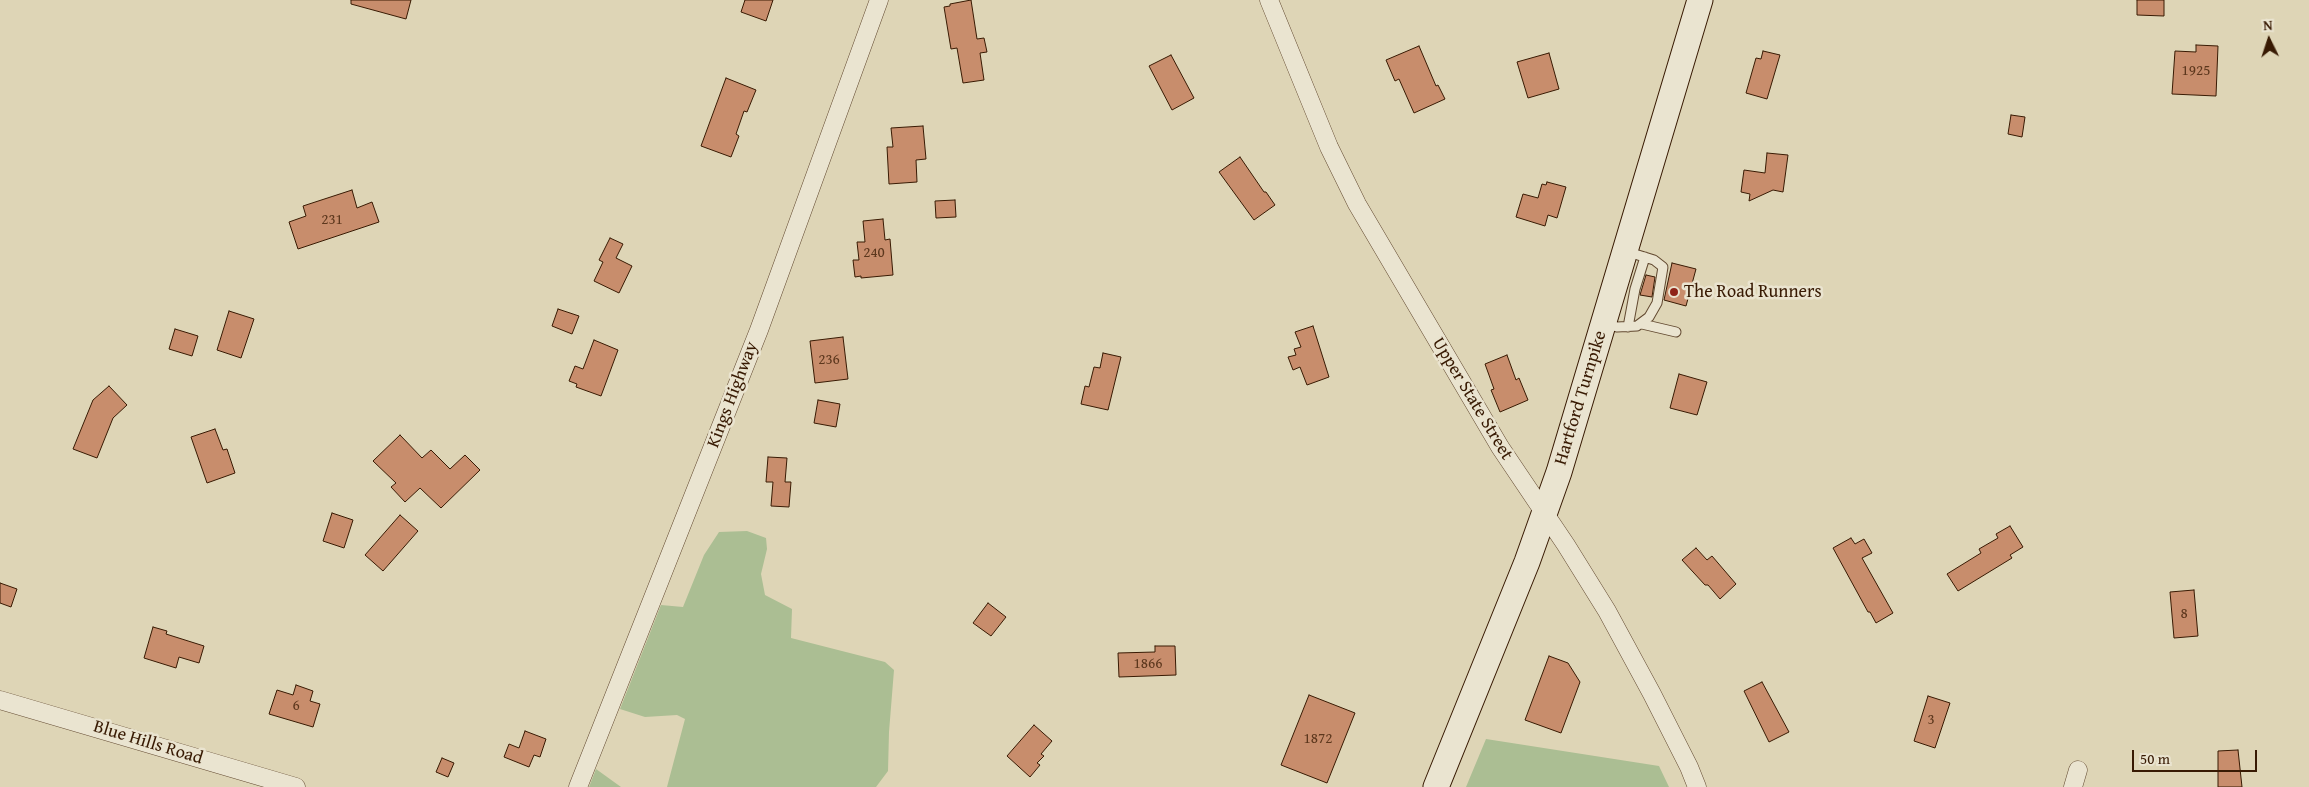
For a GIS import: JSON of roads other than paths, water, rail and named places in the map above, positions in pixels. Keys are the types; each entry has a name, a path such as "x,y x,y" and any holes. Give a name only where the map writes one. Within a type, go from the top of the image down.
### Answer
{"main road":[{"name":"Hartford Turnpike","path":"1436,787 1544,516 1604,323 1635,254 1700,0"}],"street":[{"name":"Kings Highway","path":"578,787 759,330 879,0"},
{"name":"Upper State Street","path":"1269,0 1329,147 1357,204 1500,447 1544,516 1566,545 1607,611 1668,726 1697,787"},
{"name":"Blue Hills Road","path":"0,700 296,787"},
{"path":"2072,787 2078,770"}],"lane":[{"path":"1628,327 1635,289 1635,254 1654,260 1663,267 1657,303 1649,317 1642,324"},
{"path":"1604,323 1617,327 1642,324 1676,332"}],"place":[{"name":"The Road Runners","path":"1674,292"}]}
